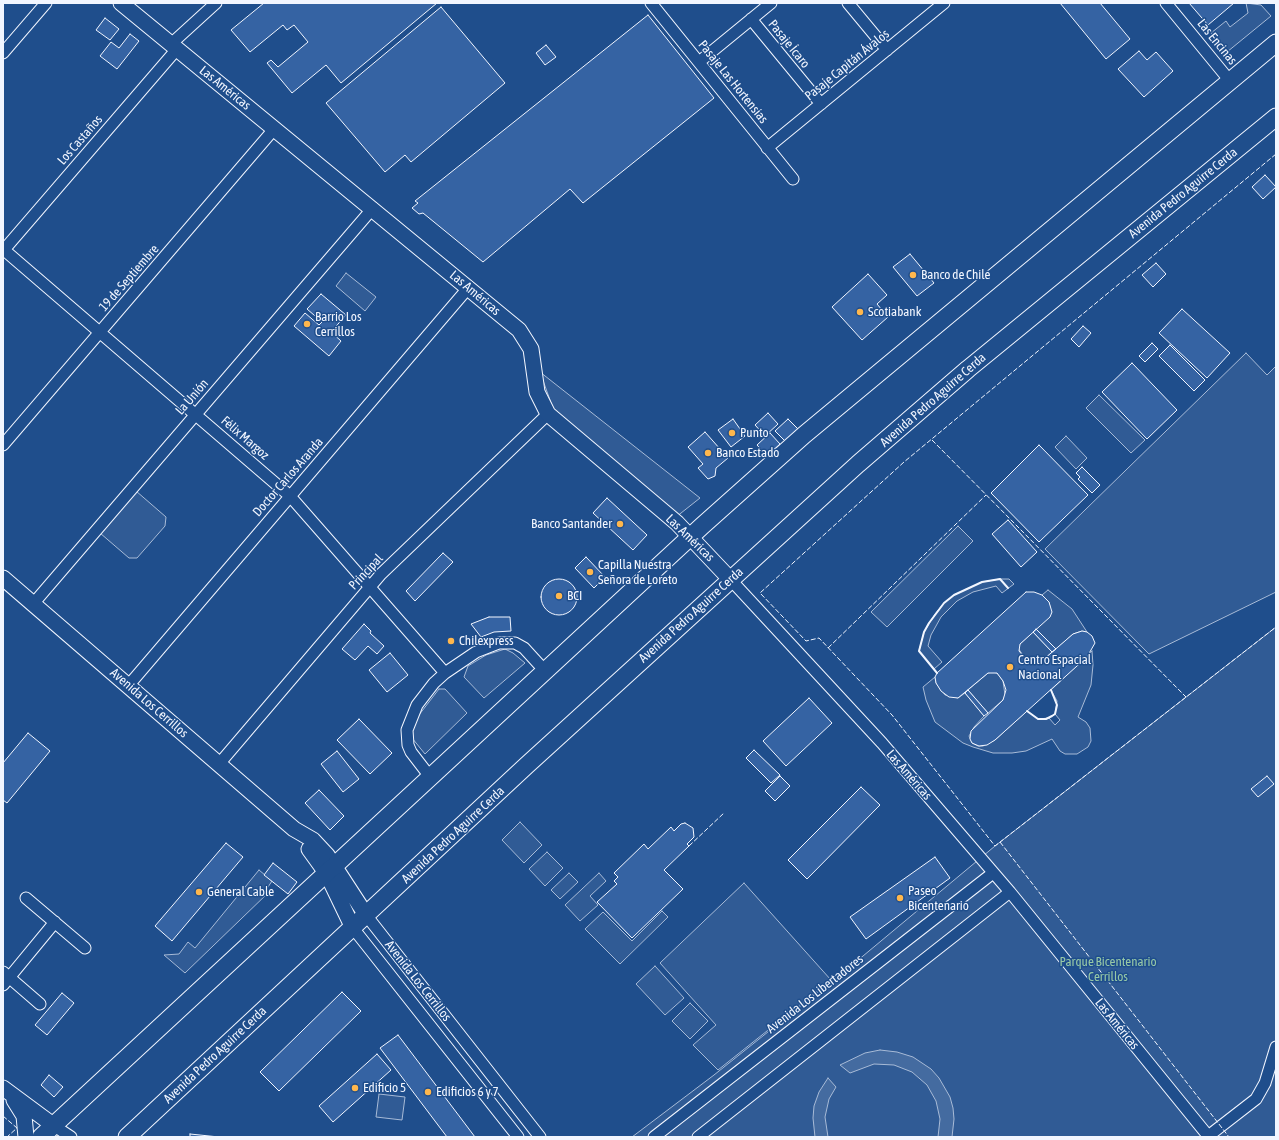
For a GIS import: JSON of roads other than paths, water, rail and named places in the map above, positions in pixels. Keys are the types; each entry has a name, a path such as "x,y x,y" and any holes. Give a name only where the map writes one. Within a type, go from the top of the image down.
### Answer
{"main road":[{"path":"41,1137 331,871 545,671 809,431 1276,43"},
{"name":"Avenida Pedro Aguirre Cerda","path":"127,1137 366,915 858,464 968,369 1276,117"}],"street":[{"path":"3,53 46,3"},
{"name":"Las Américas","path":"122,3 469,287 525,336 534,360 540,399 548,414 691,537 877,737 1010,892 1208,1137"},
{"name":"Los Castaños","path":"3,250 174,46 216,3"},
{"name":"Pasaje Las Hortensias","path":"651,3 792,179"},
{"path":"699,62 771,3"},
{"path":"848,3 887,50"},
{"name":"Pasaje Capitán Ávalos","path":"767,148 944,3"},
{"name":"Las Encinas","path":"1166,3 1230,81"},
{"name":"Pasaje Ícaro","path":"751,20 820,104"},
{"name":"19 de Septiembre","path":"3,445 275,128"},
{"name":"La Unión","path":"33,604 373,208"},
{"name":"Félix Margoz","path":"3,250 290,496 445,673"},
{"name":"Doctor Carlos Aranda","path":"128,686 469,287"},
{"name":"Principal","path":"219,764 371,587 548,414"},
{"name":"Avenida Los Cerrillos","path":"3,578 294,829 312,840 327,855 331,871 353,928 518,1137"},
{"path":"431,778 411,752 408,745 407,730 417,705 434,683 445,673 476,652 499,643 515,643 524,648 545,671"},
{"name":"Avenida Los Cerrillos","path":"331,871 540,1137"},
{"name":"Avenida Los Libertadores","path":"654,1137 993,873"},
{"path":"698,1137 1010,892"},
{"path":"26,898 85,948"},
{"path":"40,1004 5,979 55,922"},
{"path":"1208,1137 1256,1099 1265,1083 1276,1047"},
{"path":"5,1089 71,1137"},
{"path":"5,1089 24,1116 26,1137"}],"place":[{"name":"Banco de Chile","path":"913,275"},
{"name":"Scotiabank","path":"860,312"},
{"name":"Barrio Los Cerrillos","path":"307,324"},
{"name":"Punto","path":"732,433"},
{"name":"Banco Estado","path":"708,453"},
{"name":"Banco Santander","path":"620,524"},
{"name":"Capilla Nuestra Señora de Loreto","path":"590,572"},
{"name":"BCI","path":"559,596"},
{"name":"Chilexpress","path":"451,641"},
{"name":"Centro Espacial Nacional","path":"1010,667"},
{"name":"General Cable","path":"199,892"},
{"name":"Paseo Bicentenario","path":"900,898"},
{"name":"Edificio 5","path":"355,1088"},
{"name":"Edificios 6 y 7","path":"428,1092"}],"park label":[{"name":"Parque Bicentenario Cerrillos","path":"1108,970"}]}
